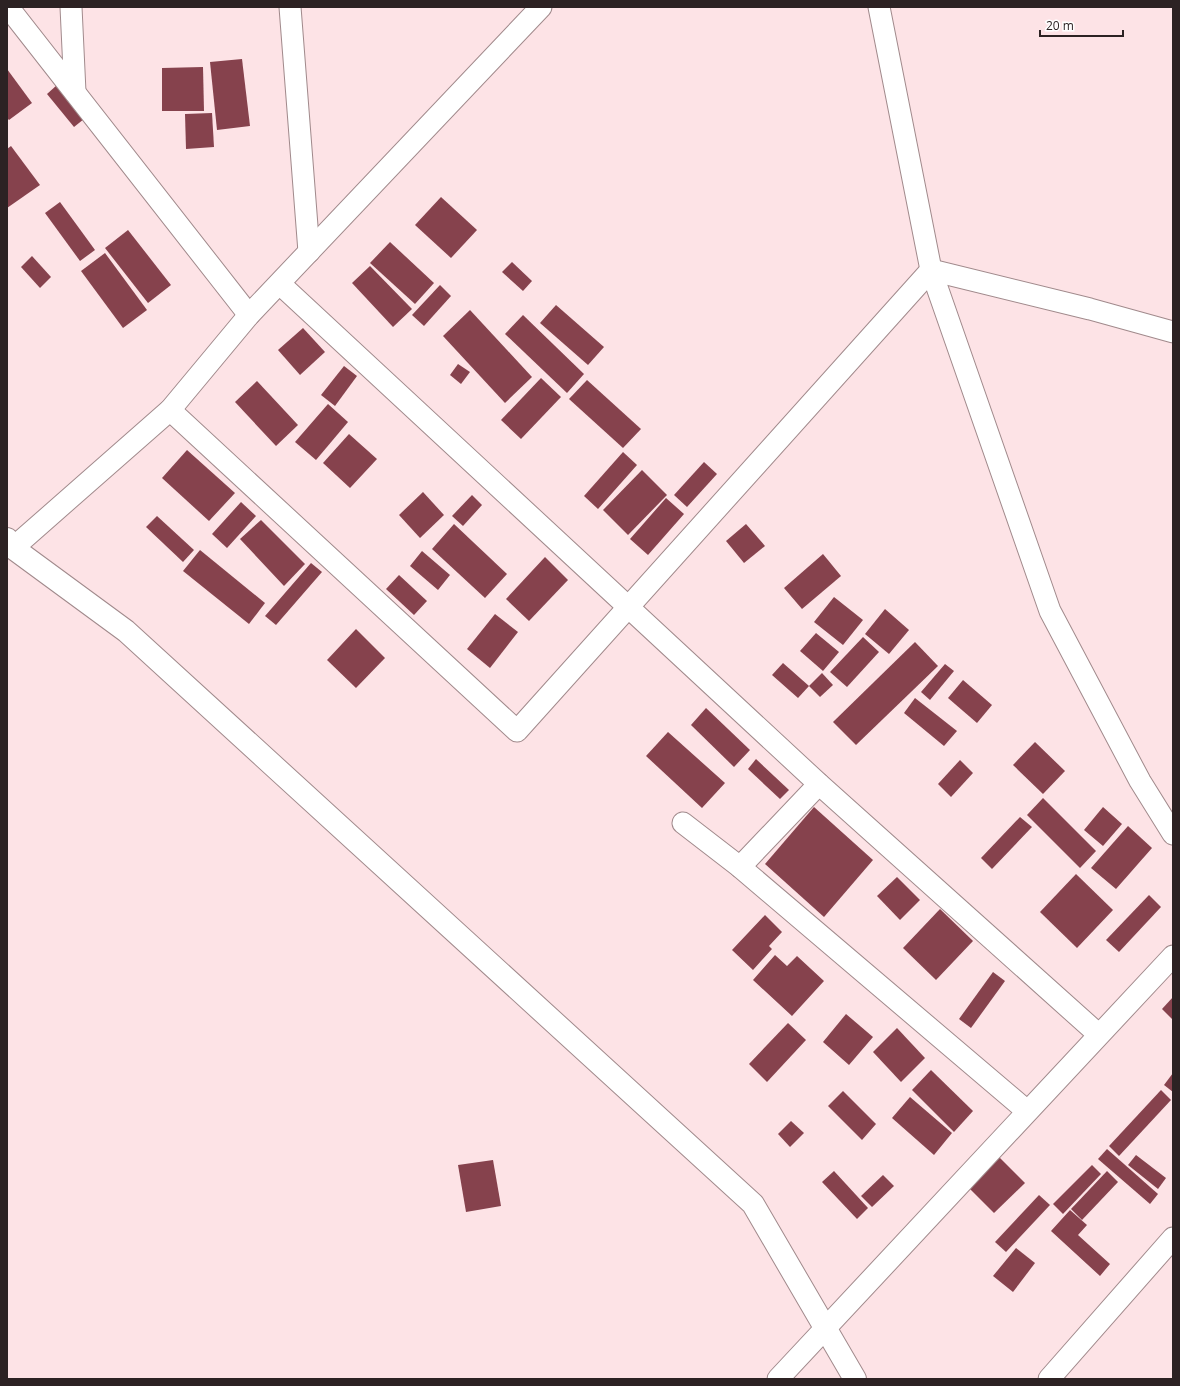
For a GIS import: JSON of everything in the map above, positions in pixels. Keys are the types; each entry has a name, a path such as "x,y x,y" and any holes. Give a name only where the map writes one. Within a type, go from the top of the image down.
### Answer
{"street":[{"path":"8,7 249,315"},
{"path":"71,7 75,92"},
{"path":"290,7 309,252"},
{"path":"879,7 931,270 1050,611 1140,781 1173,834"},
{"path":"532,12 280,284 249,315 170,410 9,546 126,631 753,1204 855,1379"},
{"path":"931,270 1090,309 1173,332"},
{"path":"170,410 517,731 931,270"},
{"path":"280,284 819,784 1098,1034"},
{"path":"740,868 819,784"},
{"path":"683,823 740,868 1027,1111"},
{"path":"778,1379 1098,1034 1173,956"},
{"path":"1049,1379 1173,1238"}],"building":[{"path":"242,59 250,126 217,130 210,62"},
{"path":"203,67 204,111 162,111 162,68"},
{"path":"7,69 32,103 9,120 7,118"},
{"path":"57,85 84,119 74,127 47,94"},
{"path":"212,113 214,147 186,149 185,114"},
{"path":"11,146 40,185 7,208 7,149"},
{"path":"441,197 477,230 451,258 415,225"},
{"path":"60,202 95,250 80,261 45,213"},
{"path":"128,230 171,285 148,303 105,248"},
{"path":"390,242 434,283 415,304 370,263"},
{"path":"105,253 147,310 123,328 81,271"},
{"path":"32,256 51,277 40,288 21,267"},
{"path":"512,262 532,281 523,291 502,272"},
{"path":"370,266 412,309 393,327 352,283"},
{"path":"440,285 451,296 424,326 412,315"},
{"path":"556,305 604,347 588,365 540,323"},
{"path":"470,310 532,377 505,403 443,336"},
{"path":"523,315 584,374 567,393 505,334"},
{"path":"303,328 325,352 300,375 278,350"},
{"path":"458,364 470,372 461,384 450,375"},
{"path":"344,366 357,376 335,406 321,395"},
{"path":"541,378 561,397 521,439 501,420"},
{"path":"587,380 641,429 623,448 569,399"},
{"path":"257,381 298,425 276,446 235,402"},
{"path":"328,404 348,422 316,460 295,442"},
{"path":"349,434 377,459 350,488 323,463"},
{"path":"187,450 235,493 209,521 162,478"},
{"path":"623,452 637,465 598,509 584,496"},
{"path":"704,462 717,474 687,507 674,495"},
{"path":"642,470 667,495 628,535 603,510"},
{"path":"423,492 444,515 420,538 399,515"},
{"path":"472,495 482,505 463,526 452,516"},
{"path":"666,498 684,514 648,555 630,539"},
{"path":"241,502 256,516 227,548 212,534"},
{"path":"157,516 194,550 183,562 146,527"},
{"path":"261,520 305,564 284,586 240,539"},
{"path":"454,524 507,574 485,598 432,549"},
{"path":"746,524 765,546 744,563 726,541"},
{"path":"200,550 265,603 249,624 183,571"},
{"path":"422,551 450,575 438,590 410,566"},
{"path":"823,554 841,576 802,609 784,588"},
{"path":"545,557 568,580 529,621 506,599"},
{"path":"311,563 322,572 276,625 265,616"},
{"path":"399,575 427,601 414,615 386,589"},
{"path":"834,597 863,620 843,645 814,622"},
{"path":"885,609 909,630 889,654 865,634"},
{"path":"495,614 518,632 490,668 467,649"},
{"path":"356,629 385,658 356,688 327,660"},
{"path":"816,633 839,652 823,671 800,651"},
{"path":"863,637 879,652 847,687 830,672"},
{"path":"915,642 938,666 856,745 833,722"},
{"path":"783,663 809,686 798,698 772,675"},
{"path":"945,664 954,671 930,700 921,692"},
{"path":"822,673 833,685 820,697 809,686"},
{"path":"963,680 992,705 977,723 948,698"},
{"path":"915,698 957,731 944,746 904,713"},
{"path":"706,708 750,750 734,767 691,725"},
{"path":"668,732 725,783 702,808 646,756"},
{"path":"1035,742 1065,771 1043,794 1013,765"},
{"path":"756,759 789,790 780,799 748,769"},
{"path":"960,760 973,773 951,797 938,784"},
{"path":"1043,798 1096,851 1080,868 1027,815"},
{"path":"814,807 873,860 824,917 765,864"},
{"path":"1103,807 1122,824 1103,846 1084,830"},
{"path":"1020,817 1032,827 992,869 981,858"},
{"path":"1128,826 1152,848 1116,889 1091,868"},
{"path":"1076,874 1113,910 1077,948 1040,912"},
{"path":"897,877 920,900 900,920 877,896"},
{"path":"1149,895 1161,907 1119,952 1106,940"},
{"path":"940,909 973,941 936,980 903,948"},
{"path":"765,915 782,932 769,946 772,949 753,970 732,950"},
{"path":"775,955 787,966 797,956 824,981 792,1016 753,980"},
{"path":"993,972 1005,981 971,1028 959,1019"},
{"path":"1173,997 1173,1020 1162,1009"},
{"path":"846,1014 873,1037 849,1065 823,1042"},
{"path":"788,1023 806,1040 767,1082 749,1064"},
{"path":"897,1028 925,1058 901,1082 873,1052"},
{"path":"931,1070 973,1111 954,1132 912,1090"},
{"path":"1173,1073 1173,1092 1164,1085"},
{"path":"1161,1090 1171,1100 1119,1156 1109,1146"},
{"path":"843,1091 876,1124 862,1140 828,1106"},
{"path":"910,1097 952,1133 934,1155 892,1118"},
{"path":"791,1121 804,1133 790,1147 778,1134"},
{"path":"1107,1149 1158,1194 1150,1204 1098,1159"},
{"path":"993,1151 1025,1183 994,1213 963,1182"},
{"path":"1136,1155 1166,1178 1158,1189 1128,1165"},
{"path":"493,1160 501,1206 466,1212 458,1165"},
{"path":"1092,1165 1101,1174 1063,1214 1053,1204"},
{"path":"834,1171 868,1208 857,1219 822,1182"},
{"path":"1107,1171 1118,1182 1082,1220 1071,1209"},
{"path":"883,1175 894,1186 872,1207 861,1196"},
{"path":"1039,1195 1050,1205 1006,1252 995,1242"},
{"path":"1070,1210 1087,1225 1078,1235 1110,1264 1100,1276 1051,1231"},
{"path":"1016,1248 1035,1263 1013,1292 993,1276"}]}
